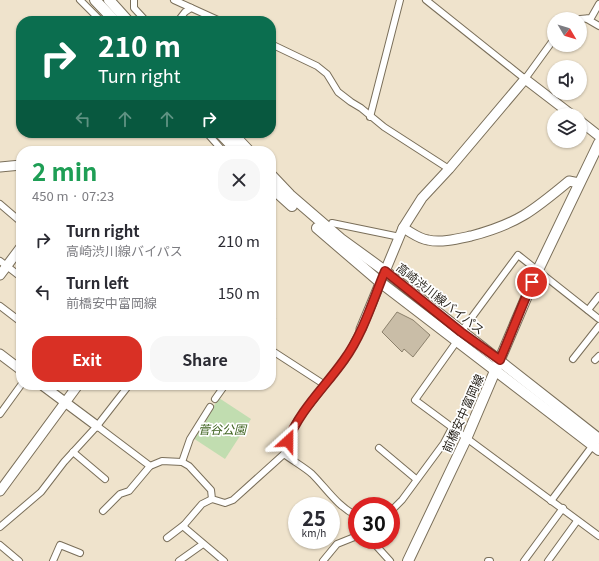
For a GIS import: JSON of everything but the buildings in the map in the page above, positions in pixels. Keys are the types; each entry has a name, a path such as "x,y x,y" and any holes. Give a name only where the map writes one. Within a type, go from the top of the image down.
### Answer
{"main road":[{"path":"95,0 110,16"},
{"path":"109,0 123,16"},
{"path":"225,138 232,146"},
{"path":"237,138 244,146"},
{"name":"前橋安中富岡線","path":"408,561 466,439 538,270 599,143"},
{"name":"高崎渋川線バイパス","path":"276,180 290,195 341,239 385,271 495,370 598,442"},
{"name":"高崎渋川線バイパス","path":"276,194 380,282 459,336 500,360 598,442"}],"street":[{"path":"80,0 96,16"},
{"path":"134,0 132,5 141,16"},
{"path":"174,0 209,16"},
{"path":"370,117 400,0"},
{"path":"426,0 563,108"},
{"path":"587,19 591,18 599,4"},
{"path":"182,16 191,8"},
{"path":"587,19 599,26"},
{"path":"276,46 317,66 327,74 338,92 361,108 370,117 449,169"},
{"path":"167,538 184,525 202,504 212,499 225,503 233,500 284,454 297,421 345,360 361,329 403,228 422,198 449,169 526,79 547,49"},
{"path":"587,127 599,136"},
{"path":"211,138 218,146"},
{"path":"0,167 16,165"},
{"path":"403,228 429,241 453,240 466,237 499,228 511,223 535,209 569,181 579,183"},
{"path":"0,204 16,218"},
{"path":"332,223 400,237"},
{"path":"0,276 3,264 16,252"},
{"path":"599,319 518,255 415,400 599,536"},
{"path":"3,264 16,273"},
{"path":"588,310 599,296"},
{"path":"0,306 16,318"},
{"path":"573,359 599,326"},
{"path":"276,353 325,385"},
{"path":"0,354 16,366"},
{"path":"0,414 17,390"},
{"path":"49,390 150,466"},
{"path":"0,491 74,390"},
{"path":"0,527 38,495 73,452 97,426 125,390"},
{"path":"215,399 221,390"},
{"path":"182,462 190,439 210,407"},
{"path":"400,502 444,443 452,428"},
{"path":"551,501 598,442"},
{"path":"379,448 416,479"},
{"path":"73,452 105,479"},
{"path":"284,454 311,474 334,500 348,512"},
{"path":"103,511 120,494 129,491 150,466 162,461 182,462 189,466 211,490 212,499"},
{"path":"524,561 563,508"},
{"path":"548,561 577,521"},
{"path":"184,525 185,528 224,561"},
{"path":"324,561 337,544 348,540"},
{"path":"178,561 203,544"},
{"path":"0,545 19,561"},
{"path":"53,561 60,545 80,553"},
{"path":"379,549 390,561"}],"green space":[{"name":"菅谷公園","path":"219,398 251,419 225,459 193,438"}],"route":[{"path":"288,441 297,421 345,360 354,345 385,271 461,332 500,360 532,282"}]}
